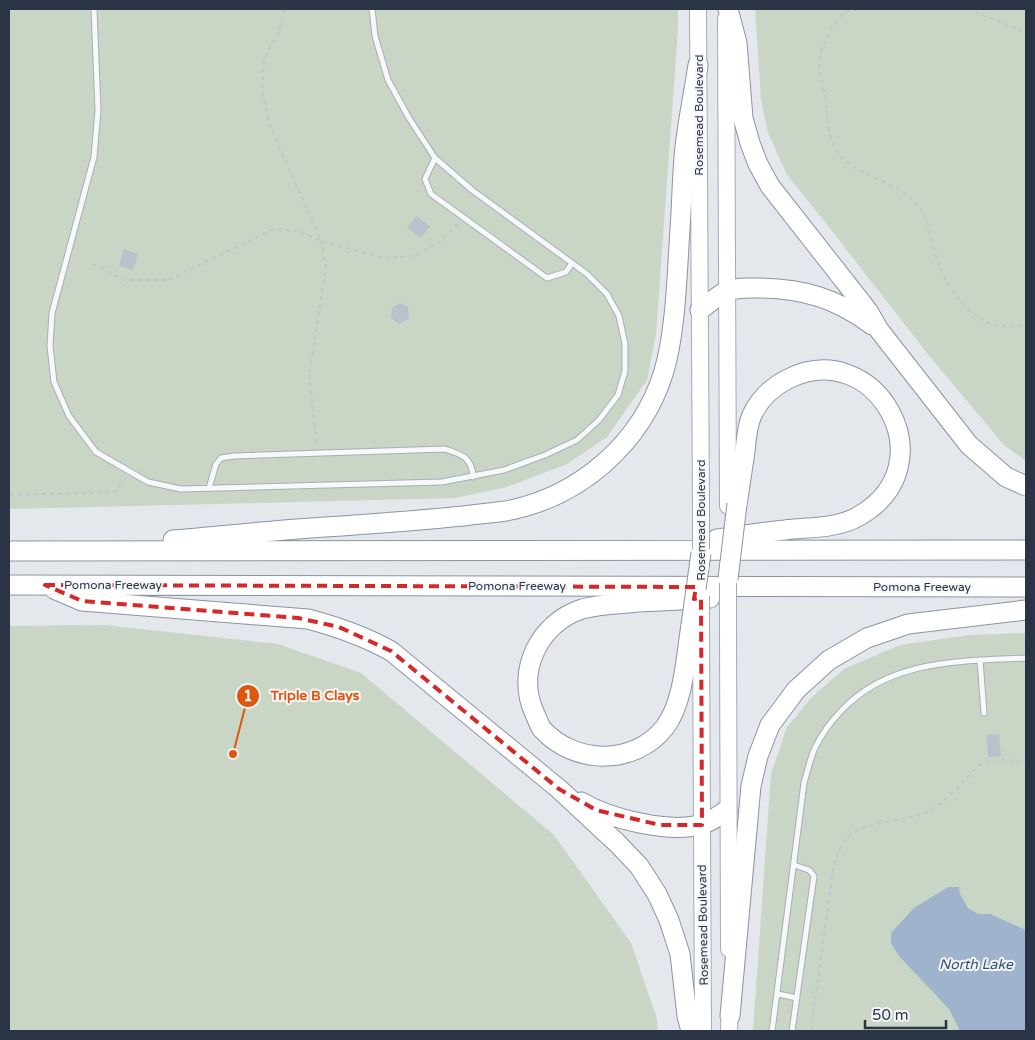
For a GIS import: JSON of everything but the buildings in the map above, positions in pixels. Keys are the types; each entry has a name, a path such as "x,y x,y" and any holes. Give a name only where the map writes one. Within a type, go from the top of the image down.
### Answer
{"highway":[{"path":"727,9 737,43 743,118 758,164 770,186 868,311 879,330 969,445 1006,478 1026,486"},
{"path":"40,551 326,527 409,522 507,510 539,501 586,479 624,444 642,421 654,398 664,370 673,314 685,146 698,66"},
{"path":"700,310 726,292 740,288 782,289 815,295 839,304 879,330"},
{"path":"629,551 785,530 821,527 856,518 871,508 892,484 898,468 900,448 898,430 892,412 872,388 856,378 836,372 817,370 797,374 777,384 762,398 752,416 733,505 728,579"},
{"path":"9,551 1026,550"},
{"path":"701,554 696,626 678,700 666,726 650,742 630,752 606,757 580,754 560,744 541,728 530,704 527,682 531,659 541,638 559,621 582,609 612,604 868,587"},
{"name":"Pomona Freeway","path":"9,585 1026,587"},
{"path":"45,585 82,601 308,619 339,627 367,638 391,651 559,789 639,866 657,894 669,920 680,954 687,1016 691,1031"},
{"path":"730,1024 751,786 758,756 770,725 796,690 829,660 867,638 908,624 1026,610"},
{"path":"559,789 596,810 624,820 683,827 702,825 727,810"}],"main road":[{"name":"Rosemead Boulevard","path":"698,9 701,554"},
{"path":"727,9 726,292 733,505"},
{"name":"Rosemead Boulevard","path":"728,579 729,731 727,810 730,1024"},
{"name":"Rosemead Boulevard","path":"696,626 702,825 704,1031"}],"lane":[{"path":"94,9 98,110 94,157 52,313 50,346 54,382 68,416 96,452 148,482 181,488 442,482 504,470 545,455 577,440 599,420 618,395 625,372 625,344 619,316 608,294 587,274 472,190 436,158 408,118 388,80 375,36 372,9"},
{"path":"436,158 425,179 431,194 547,278 566,272 572,263"},
{"path":"209,488 216,464 221,458 234,456 445,449 458,453 468,460 473,466 473,477"},
{"path":"772,1031 804,783 814,750 831,722 850,702 870,686 899,673 926,665 1026,658"},
{"path":"980,660 984,713"},
{"path":"792,1031 814,876 809,870 794,864"},
{"path":"778,994 796,998"}],"path":[{"path":"284,9 278,34 264,58 262,90 270,126 321,241 326,267 309,375 318,453"},
{"path":"848,9 832,28 821,49 819,63 825,91 829,134 834,147 850,164 903,192 916,204 926,221 936,259 943,276 954,293 972,311 988,323 1002,326 1026,325"},
{"path":"846,13 858,9"},
{"path":"967,9 1016,28 1026,34"},
{"path":"93,264 124,280 168,280 274,229 300,231 321,241 384,258 415,256 438,243 464,218"},
{"path":"9,494 115,492 130,472"},
{"path":"811,1031 832,869 838,852 849,836 864,827 895,822 928,812 982,763 1001,760 1020,762 1026,765"}],"highlighted area":[{"path":"45,585 696,587 694,599 701,598 702,825 660,825 596,810 559,789 391,651 339,627 298,618 82,601"}],"green space":[{"path":"9,9 678,9 656,334 647,380 607,437 567,464 507,487 455,498 9,509"},
{"path":"755,9 1026,9 1026,461 1004,445 927,353 787,175 768,133 761,99"},
{"path":"104,625 278,644 361,673 554,835 631,943 657,1019 658,1031 9,1031 9,626"},
{"path":"1026,633 1026,1031 753,1031 771,774 787,727 812,697 844,669 900,645 970,635"}],"water":[{"name":"North Lake","path":"948,887 959,887 960,894 968,908 978,914 990,914 1026,930 1026,1031 960,1031 949,1009 899,956 891,943 891,933 914,908"}],"place":[{"name":"Triple B Clays","path":"233,754"}]}
